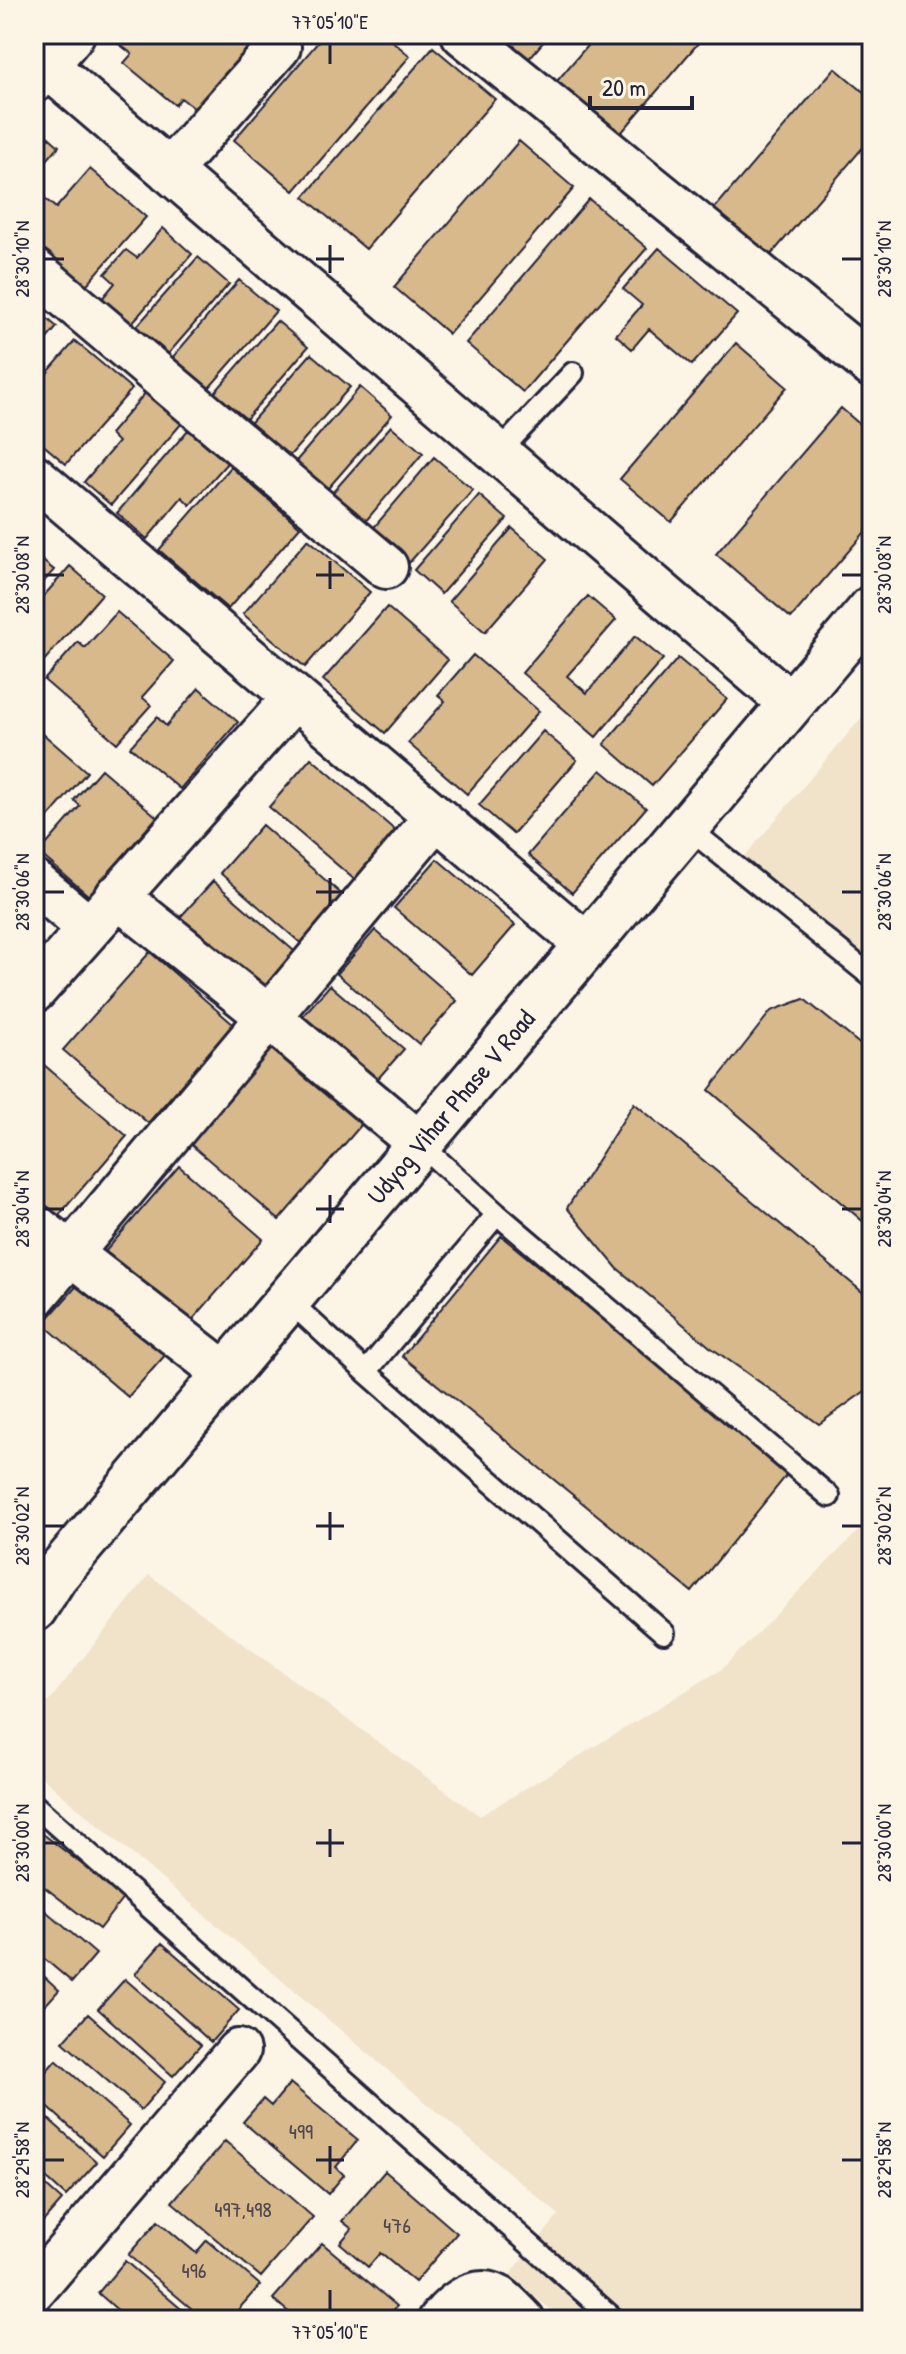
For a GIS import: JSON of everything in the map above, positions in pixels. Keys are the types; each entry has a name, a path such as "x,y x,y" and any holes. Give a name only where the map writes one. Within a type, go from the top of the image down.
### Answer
{"street":[{"path":"73,34 40,74 169,171 791,704"},
{"path":"463,34 872,366"},
{"path":"169,171 279,47"},
{"path":"34,270 386,567"},
{"path":"34,476 587,945"},
{"name":"Udyog Vihar Phase V Road","path":"41,1583 226,1374 872,608"},
{"path":"34,991 295,697"},
{"path":"34,1297 436,817"},
{"path":"34,882 89,928"},
{"path":"117,896 270,1018 420,1144"},
{"path":"34,1225 226,1374"},
{"path":"34,2290 238,2051"},
{"path":"440,2320 454,2304 474,2293 498,2297 523,2320"}],"lane":[{"path":"498,453 573,373"},
{"path":"687,827 872,977"},
{"path":"420,1144 497,1214 829,1496"},
{"path":"366,1372 497,1214"},
{"path":"288,1300 664,1633"},
{"path":"34,1805 615,2320"}],"shaded area":[{"path":"872,705 872,990 734,869"},
{"path":"872,1517 872,2320 565,2320 508,2277 559,2215 34,1771 34,1720 149,1575 480,1816 722,1669"}],"building":[{"path":"121,34 266,34 199,112 181,98 175,105 124,63 132,54 115,41"},
{"path":"325,34 384,34 410,56 294,191 234,140"},
{"path":"480,34 550,34 521,68"},
{"path":"597,34 706,34 609,147 546,94"},
{"path":"433,47 495,99 366,249 304,197"},
{"path":"835,68 872,99 872,137 764,263 708,216"},
{"path":"34,124 59,146 34,175"},
{"path":"519,141 574,188 449,334 394,287"},
{"path":"90,169 146,217 81,291 34,251 34,210 44,198 56,208"},
{"path":"589,199 647,248 523,392 466,343"},
{"path":"163,228 192,254 125,331 96,306 115,283 105,274 126,250 137,258"},
{"path":"659,248 737,314 692,365 649,329 632,349 616,335 642,305 623,289"},
{"path":"198,257 229,284 162,361 130,334"},
{"path":"239,280 276,311 202,396 165,366"},
{"path":"34,307 57,327 34,354"},
{"path":"277,321 308,347 241,425 210,398"},
{"path":"75,341 132,389 66,464 34,437 34,388"},
{"path":"736,343 787,387 671,522 620,479"},
{"path":"311,354 350,387 285,461 246,428"},
{"path":"360,387 392,415 323,494 291,467"},
{"path":"146,392 182,423 111,505 84,482 118,442 110,434"},
{"path":"841,408 872,435 872,524 791,618 716,554"},
{"path":"391,426 423,453 359,529 326,500"},
{"path":"188,430 227,463 190,505 182,497 147,539 117,513"},
{"path":"434,457 473,490 408,564 370,532"},
{"path":"231,467 300,527 228,609 159,550"},
{"path":"479,495 507,519 441,594 414,570"},
{"path":"512,528 548,559 485,632 449,601"},
{"path":"308,539 370,592 305,667 243,614"},
{"path":"34,554 54,570 34,593"},
{"path":"70,566 102,594 36,670 34,607"},
{"path":"588,596 616,620 567,676 587,693 635,636 663,659 596,737 522,673"},
{"path":"387,607 448,660 385,733 323,680"},
{"path":"117,612 174,661 142,697 151,705 117,743 44,680 78,642 85,648"},
{"path":"473,655 539,711 467,794 408,743 445,701 438,695"},
{"path":"678,658 727,699 652,786 604,744"},
{"path":"199,688 238,722 180,789 130,747 157,717 166,726"},
{"path":"34,726 87,772 34,834"},
{"path":"543,731 577,760 513,834 479,805"},
{"path":"311,758 397,832 355,880 269,807"},
{"path":"101,769 157,817 89,896 39,853 80,806 74,800"},
{"path":"601,770 646,808 572,893 528,855"},
{"path":"262,825 346,898 304,946 220,873"},
{"path":"437,859 515,925 472,975 394,908"},
{"path":"213,881 300,956 262,999 174,924"},
{"path":"375,930 457,1001 419,1044 337,974"},
{"path":"150,952 234,1025 148,1123 63,1050"},
{"path":"330,985 404,1049 368,1090 294,1026"},
{"path":"804,999 872,1054 872,1229 709,1090 771,1011"},
{"path":"265,1041 362,1124 279,1220 182,1137"},
{"path":"43,1064 127,1136 47,1229 34,1218 34,1074"},
{"path":"634,1103 872,1300 872,1386 819,1424 710,1347 617,1268 567,1208"},
{"path":"179,1166 263,1239 182,1332 98,1260"},
{"path":"501,1236 790,1471 692,1592 402,1356"},
{"path":"82,1280 167,1353 128,1397 43,1324"},
{"path":"34,1827 124,1897 99,1929 34,1879"},
{"path":"34,1901 96,1954 72,1982 34,1950"},
{"path":"162,1943 239,2010 211,2042 135,1974"},
{"path":"34,1967 59,1990 34,2018"},
{"path":"125,1979 201,2045 173,2076 98,2009"},
{"path":"88,2014 165,2082 141,2110 63,2042"},
{"path":"56,2060 130,2125 103,2156 34,2095 34,2085"},
{"path":"290,2083 358,2140 336,2167 344,2175 328,2194 243,2122 263,2099 271,2106"},
{"path":"34,2106 97,2162 66,2196 34,2167"},
{"path":"225,2141 313,2217 261,2277 172,2202"},
{"path":"385,2171 457,2233 415,2282 380,2253 368,2267 340,2243 352,2229 342,2221"},
{"path":"34,2175 62,2200 34,2232"},
{"path":"158,2221 196,2253 207,2240 260,2285 229,2320 205,2320 128,2255"},
{"path":"322,2243 397,2306 385,2320 298,2320 273,2299"},
{"path":"125,2261 194,2320 129,2320 98,2293"}]}
